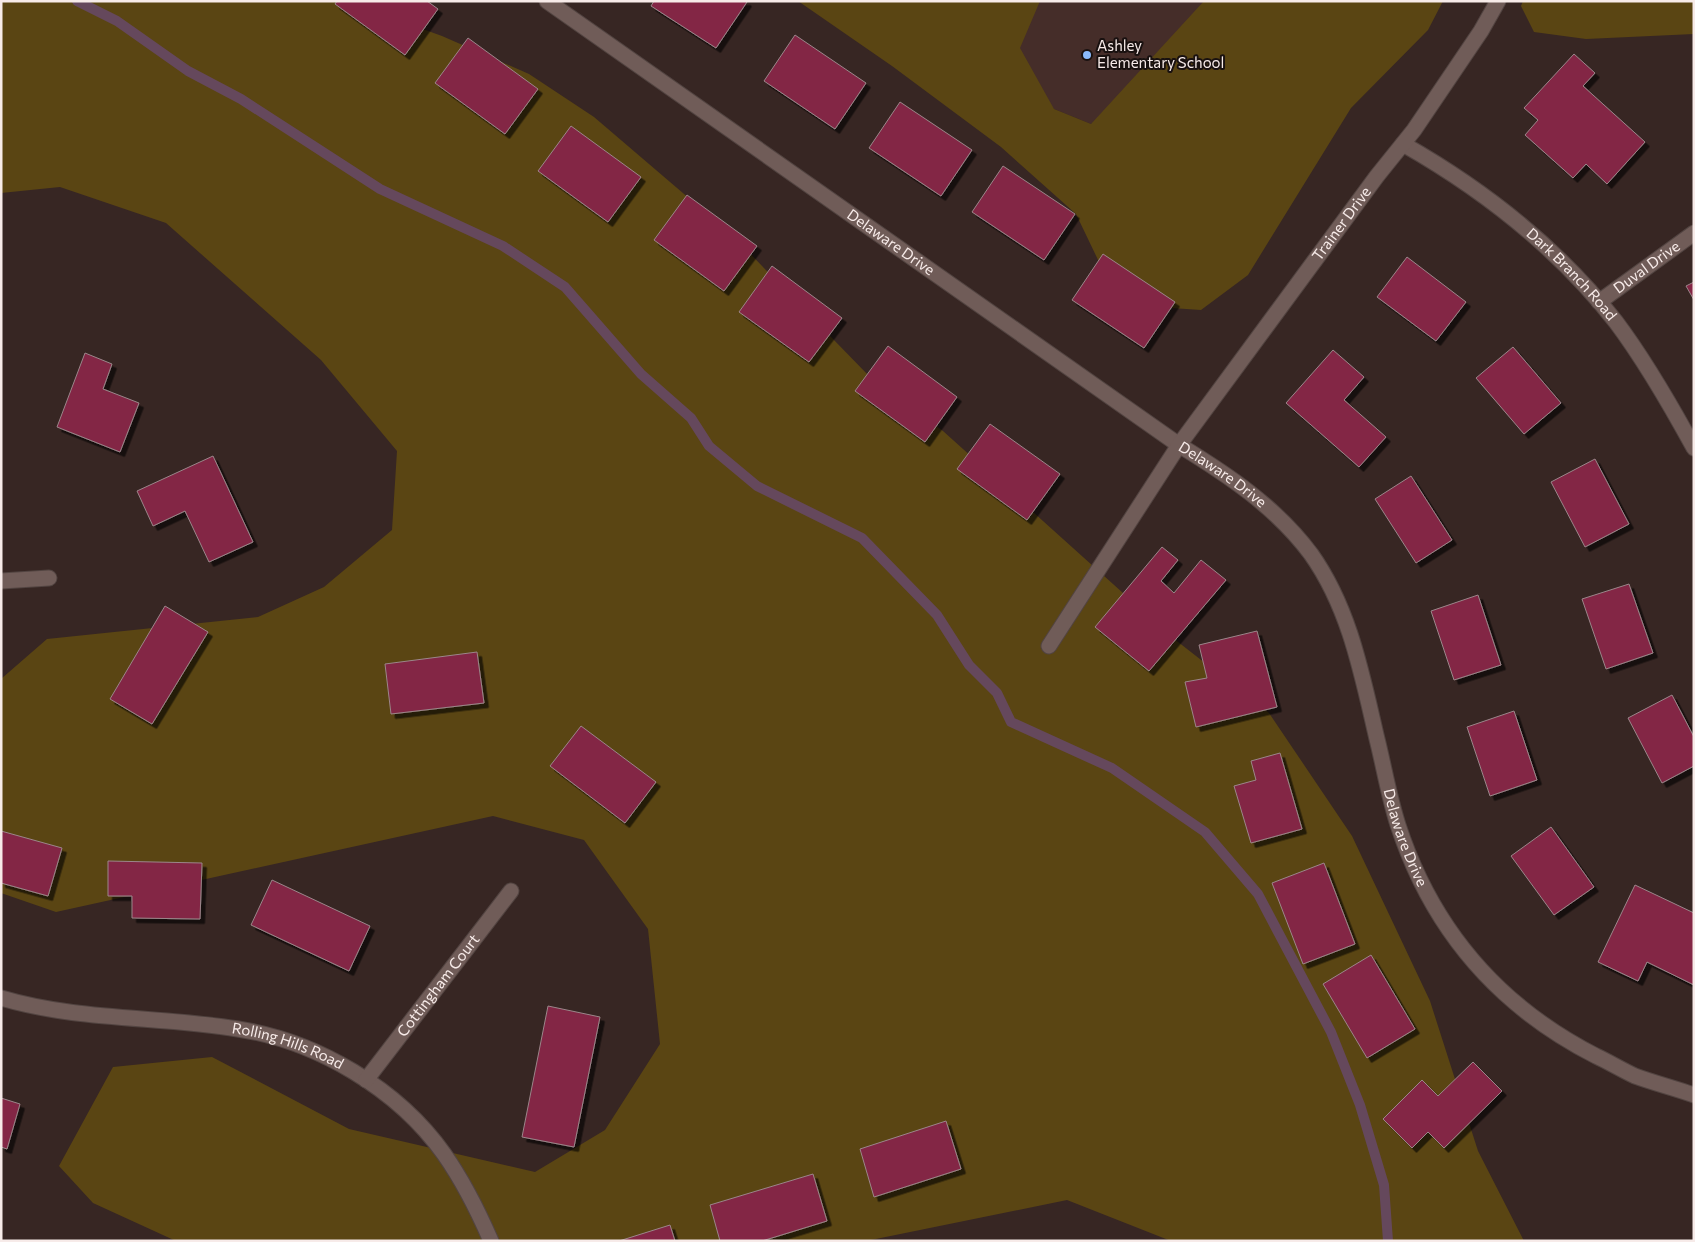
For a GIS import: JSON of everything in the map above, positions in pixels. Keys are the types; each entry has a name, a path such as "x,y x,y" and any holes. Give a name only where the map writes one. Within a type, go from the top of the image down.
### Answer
{"street":[{"name":"Delaware Drive","path":"547,1 1179,445 1231,477 1277,514 1311,554 1337,598 1354,640 1398,824 1423,887 1444,924 1475,966 1519,1007 1567,1041 1634,1075 1694,1095"},
{"name":"Trainer Drive","path":"1049,646 1179,445 1403,144 1481,31 1498,1"},
{"name":"Dark Branch Road","path":"1403,144 1448,170 1508,214 1553,252 1599,302 1663,391 1694,448"},
{"name":"Duval Drive","path":"1599,302 1694,232"},
{"path":"1,581 49,578"},
{"name":"Cottingham Court","path":"366,1080 510,892"},
{"name":"Rolling Hills Road","path":"1,998 70,1012 239,1029 289,1042 330,1059 366,1080 409,1114 444,1153 475,1204 491,1241"}],"shaded area":[{"path":"1,1 345,1 442,36 529,74 594,117 732,235 869,376 943,431 1173,638 1269,713 1352,836 1430,1001 1478,1151 1524,1241 1171,1241 1067,1200 866,1241 176,1241 93,1203 59,1166 113,1067 212,1057 349,1129 535,1172 605,1130 660,1044 648,929 584,840 493,816 56,912 1,893 1,679 47,639 258,617 324,587 392,530 397,451 321,360 166,223 60,187 1,193"},
{"path":"798,1 1040,1 1020,48 1054,109 1091,124 1204,1 1443,1 1428,30 1351,108 1248,275 1201,310 1157,307 1100,264 1076,214 1001,147 892,66"},
{"name":"Ashley Elementary School","path":"905,1 1238,1 1091,124 1054,109"},
{"path":"1523,1 1694,1 1694,34 1586,39 1534,32 1521,6"}],"building":[{"path":"337,1 427,1 438,9 405,55 335,4"},
{"path":"654,1 747,2 716,48 651,6"},
{"path":"795,35 866,83 835,129 764,81"},
{"path":"468,38 538,89 505,134 435,83"},
{"path":"1574,54 1595,73 1583,86 1645,142 1607,184 1586,164 1573,178 1525,135 1538,120 1524,108"},
{"path":"900,102 972,150 941,196 869,148"},
{"path":"571,126 641,177 608,222 538,171"},
{"path":"1003,166 1075,214 1044,260 972,212"},
{"path":"687,195 757,246 724,291 654,240"},
{"path":"1103,254 1175,302 1144,348 1072,300"},
{"path":"1407,257 1466,302 1436,341 1377,297"},
{"path":"772,266 842,318 809,362 739,312"},
{"path":"1694,282 1694,300 1686,286"},
{"path":"888,346 957,397 925,442 855,391"},
{"path":"1513,347 1561,403 1524,434 1476,378"},
{"path":"1333,350 1364,377 1344,400 1386,437 1359,467 1286,403"},
{"path":"85,353 112,364 103,389 139,403 120,452 57,427"},
{"path":"990,424 1060,474 1027,520 957,469"},
{"path":"213,456 253,542 209,562 185,511 153,526 137,491"},
{"path":"1595,459 1629,524 1585,547 1551,482"},
{"path":"1411,476 1452,540 1416,563 1375,499"},
{"path":"1162,547 1178,560 1161,581 1174,593 1201,560 1226,580 1149,671 1095,627"},
{"path":"1629,584 1653,653 1606,669 1582,599"},
{"path":"1478,595 1501,665 1454,680 1431,611"},
{"path":"165,606 208,632 152,724 110,699"},
{"path":"1257,631 1277,707 1196,727 1185,682 1207,678 1199,645"},
{"path":"477,652 484,703 391,714 385,664"},
{"path":"1672,695 1694,737 1694,766 1662,783 1628,718"},
{"path":"1514,711 1537,780 1490,796 1467,727"},
{"path":"581,726 656,782 625,823 550,766"},
{"path":"1280,753 1302,829 1251,843 1234,786 1256,780 1251,761"},
{"path":"1551,827 1594,887 1554,915 1511,856"},
{"path":"1,831 62,848 48,896 1,883"},
{"path":"108,861 202,863 200,919 132,918 132,896 108,896"},
{"path":"1324,863 1355,944 1303,964 1272,883"},
{"path":"272,880 370,926 349,971 251,925"},
{"path":"1635,885 1694,913 1694,985 1647,962 1638,981 1598,962"},
{"path":"1371,955 1415,1029 1367,1058 1323,984"},
{"path":"548,1006 600,1017 574,1147 522,1137"},
{"path":"1473,1062 1502,1091 1444,1148 1428,1132 1412,1148 1383,1119 1422,1080 1438,1096"},
{"path":"1,1098 20,1104 7,1149 1,1147"},
{"path":"946,1121 961,1169 874,1197 860,1149"},
{"path":"813,1174 827,1221 762,1241 720,1241 710,1205"},
{"path":"670,1225 675,1241 619,1241"}],"waterway":[{"path":"77,1 117,21 188,71 241,99 380,189 503,246 565,287 641,374 691,418 709,446 757,486 862,538 937,615 969,665 997,693 1011,722 1112,768 1205,832 1258,894 1331,1032 1360,1105 1384,1185 1388,1241"}],"place":[{"name":"Ashley Elementary School","path":"1087,55"}]}
